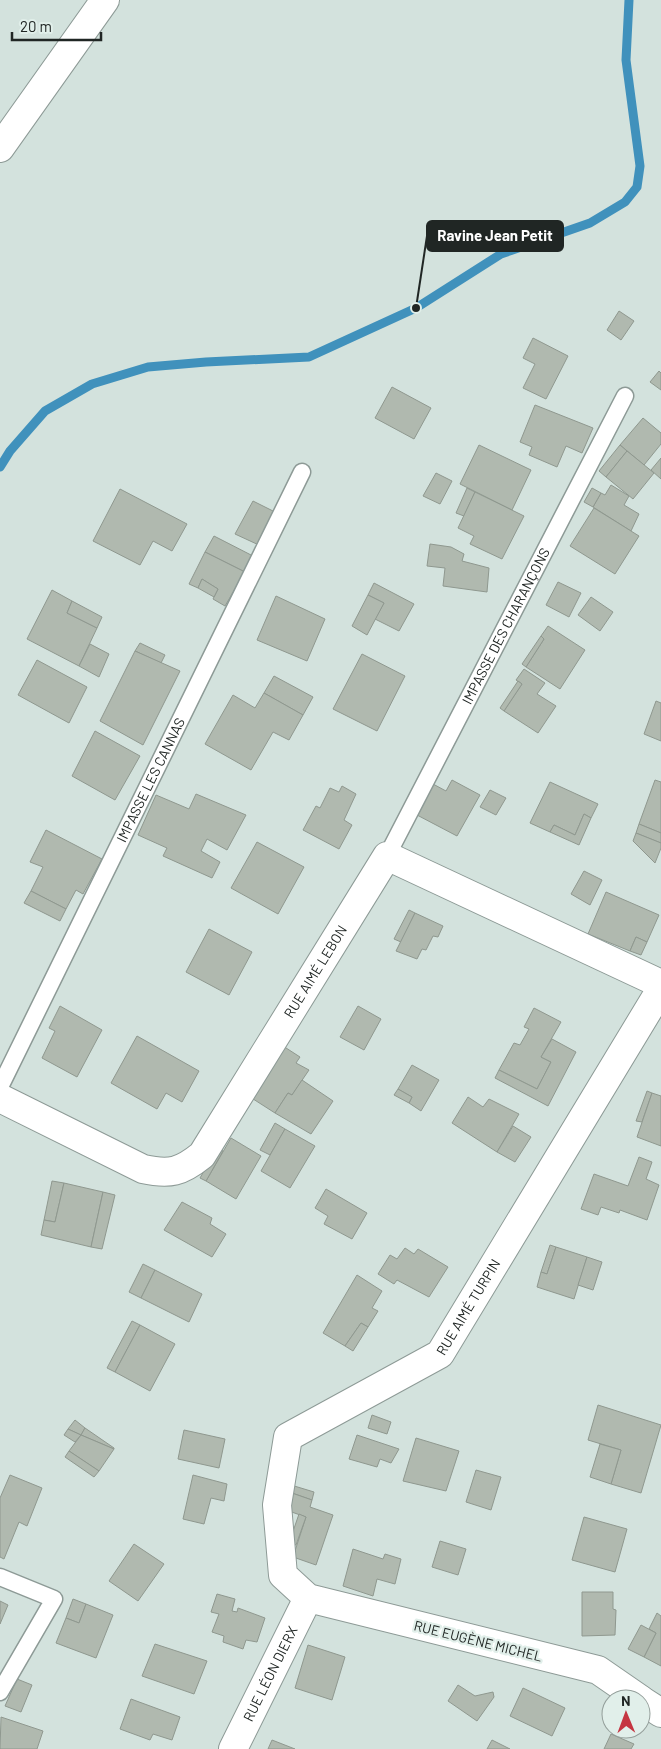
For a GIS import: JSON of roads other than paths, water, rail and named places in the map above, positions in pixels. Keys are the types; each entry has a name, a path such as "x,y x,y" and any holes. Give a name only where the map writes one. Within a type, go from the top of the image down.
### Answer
{"street":[{"path":"0,148 105,0"},
{"path":"387,856 661,984"},
{"name":"RUE AIMÉ LEBON","path":"0,1098 143,1168 159,1172 172,1172 188,1166 202,1155 387,856"},
{"name":"RUE AIMÉ TURPIN","path":"308,1598 283,1575 277,1505 288,1437 440,1354 661,989"},
{"name":"RUE EUGÈNE MICHEL","path":"308,1598 598,1670 626,1689"},
{"name":"RUE LÉON DIERX","path":"233,1749 308,1598"}],"lane":[{"name":"IMPASSE DES CHARANÇONS","path":"387,856 625,396"},
{"name":"IMPASSE LES CANNAS","path":"0,1087 302,472"},
{"path":"0,1577 54,1599 0,1692"}],"waterway":[{"path":"0,467 10,451 45,411 92,384 148,367 309,357 416,308 501,254 590,223 625,202 637,187 640,166 626,60 629,0"}],"place":[{"name":"Ravine Jean Petit","path":"416,308"}]}
